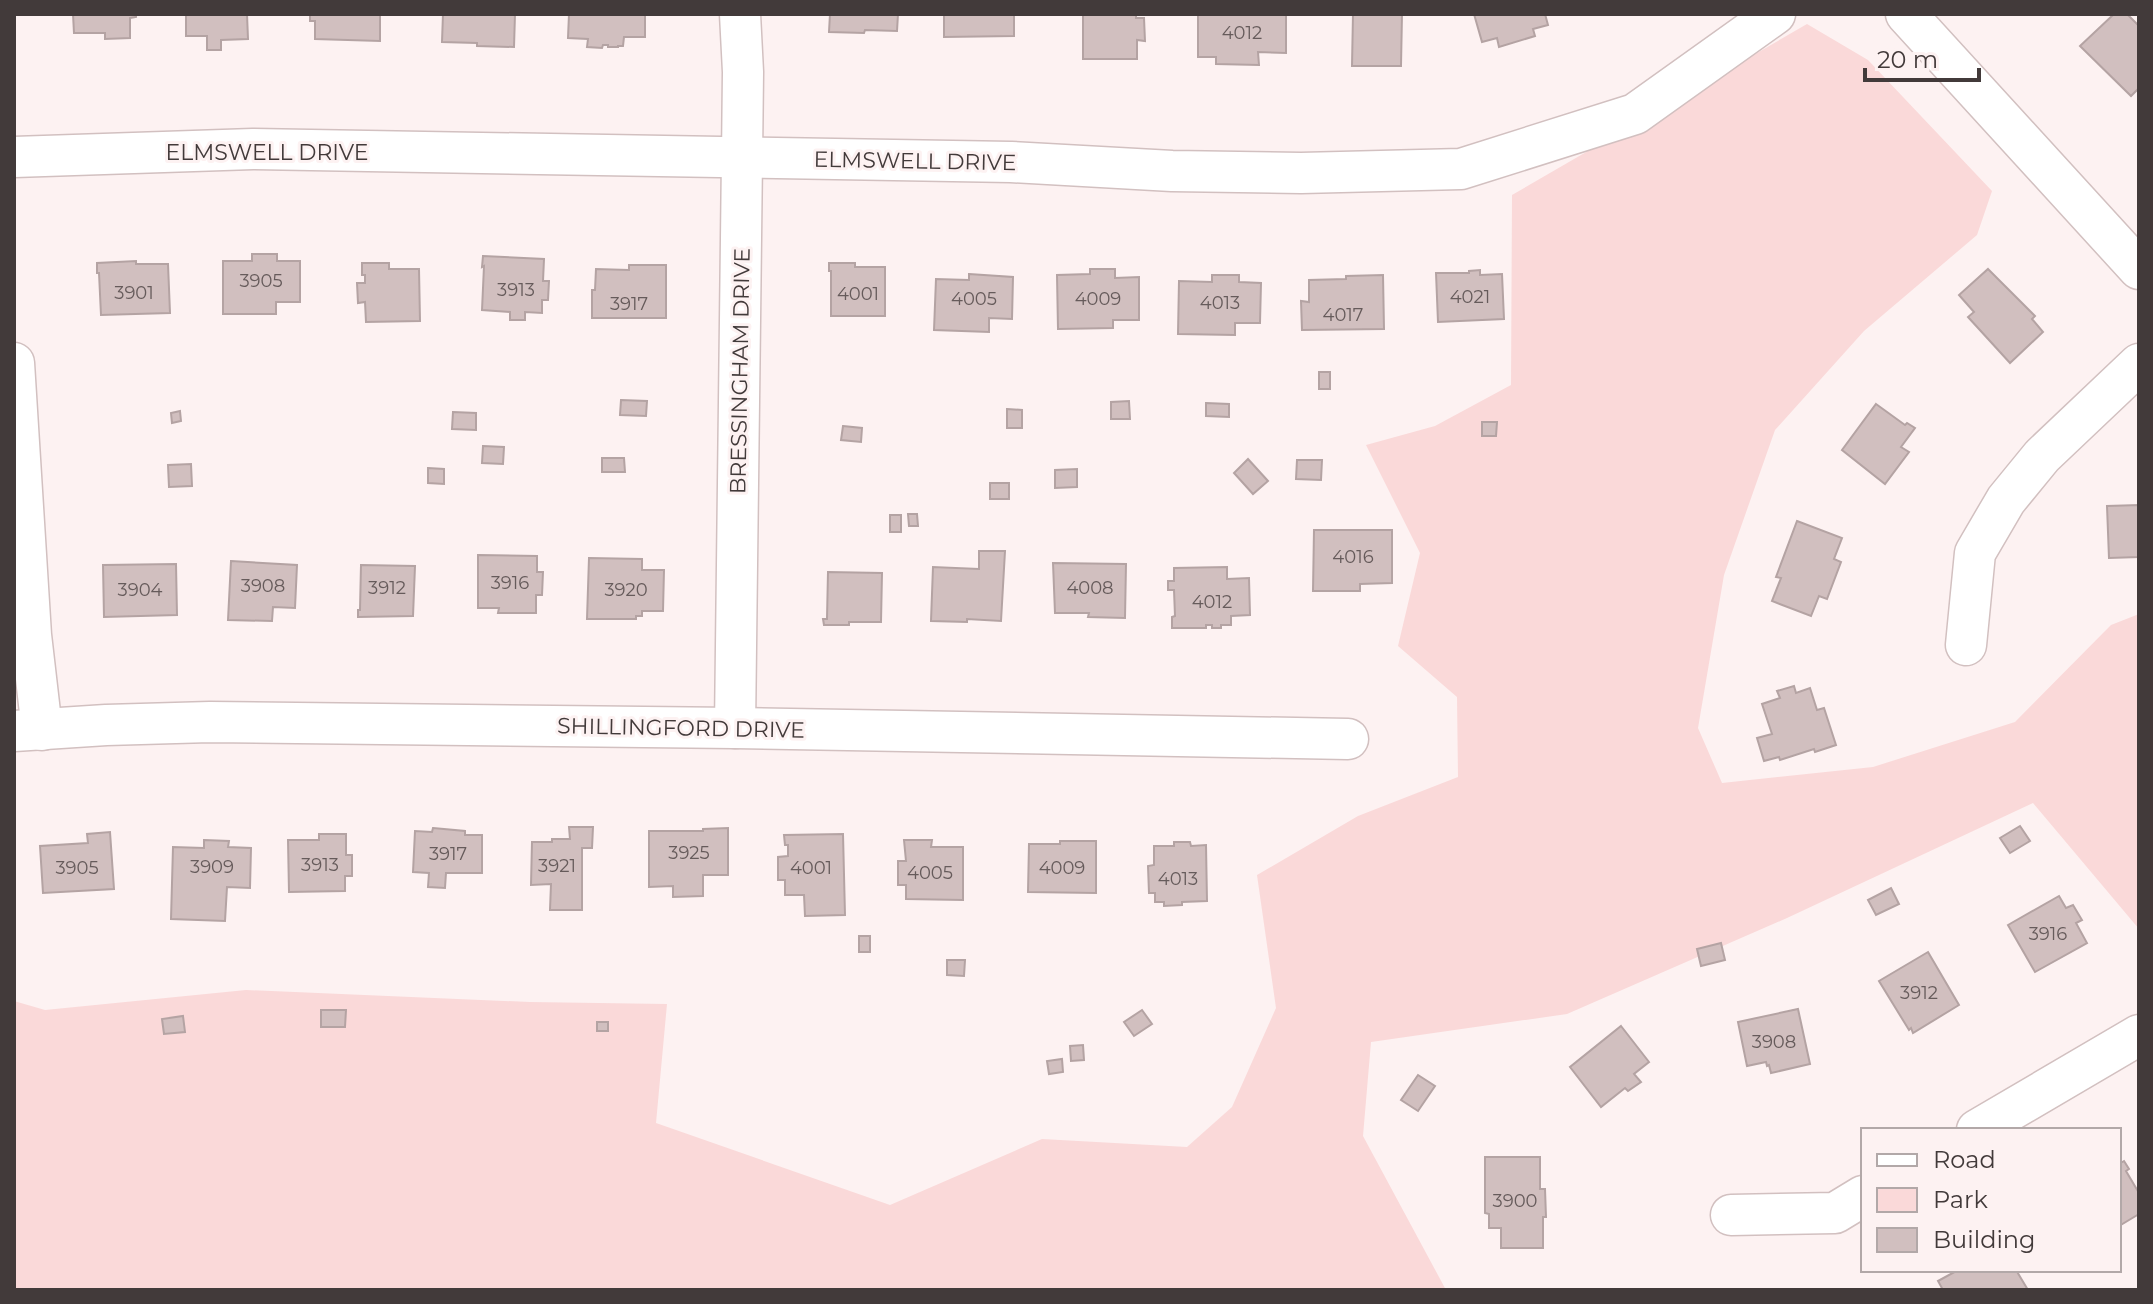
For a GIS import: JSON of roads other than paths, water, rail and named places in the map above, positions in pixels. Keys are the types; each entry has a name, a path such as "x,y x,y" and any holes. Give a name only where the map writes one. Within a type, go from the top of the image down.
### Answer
{"street":[{"name":"BRESSINGHAM DRIVE","path":"735,728 743,72 740,14"},
{"name":"ELMSWELL DRIVE","path":"14,157 253,149 1011,162 1172,171 1301,173 1461,169 1635,114 1775,14"},
{"path":"1906,14 2139,269"},
{"path":"14,363 31,635 28,731"},
{"path":"1966,645 1975,553 2006,500 2042,456 2139,364"},
{"name":"SHILLINGFORD DRIVE","path":"28,731 210,722 1348,739"},
{"path":"1980,1128 2139,1035"},
{"path":"1731,1215 1835,1213 1861,1197"}]}
